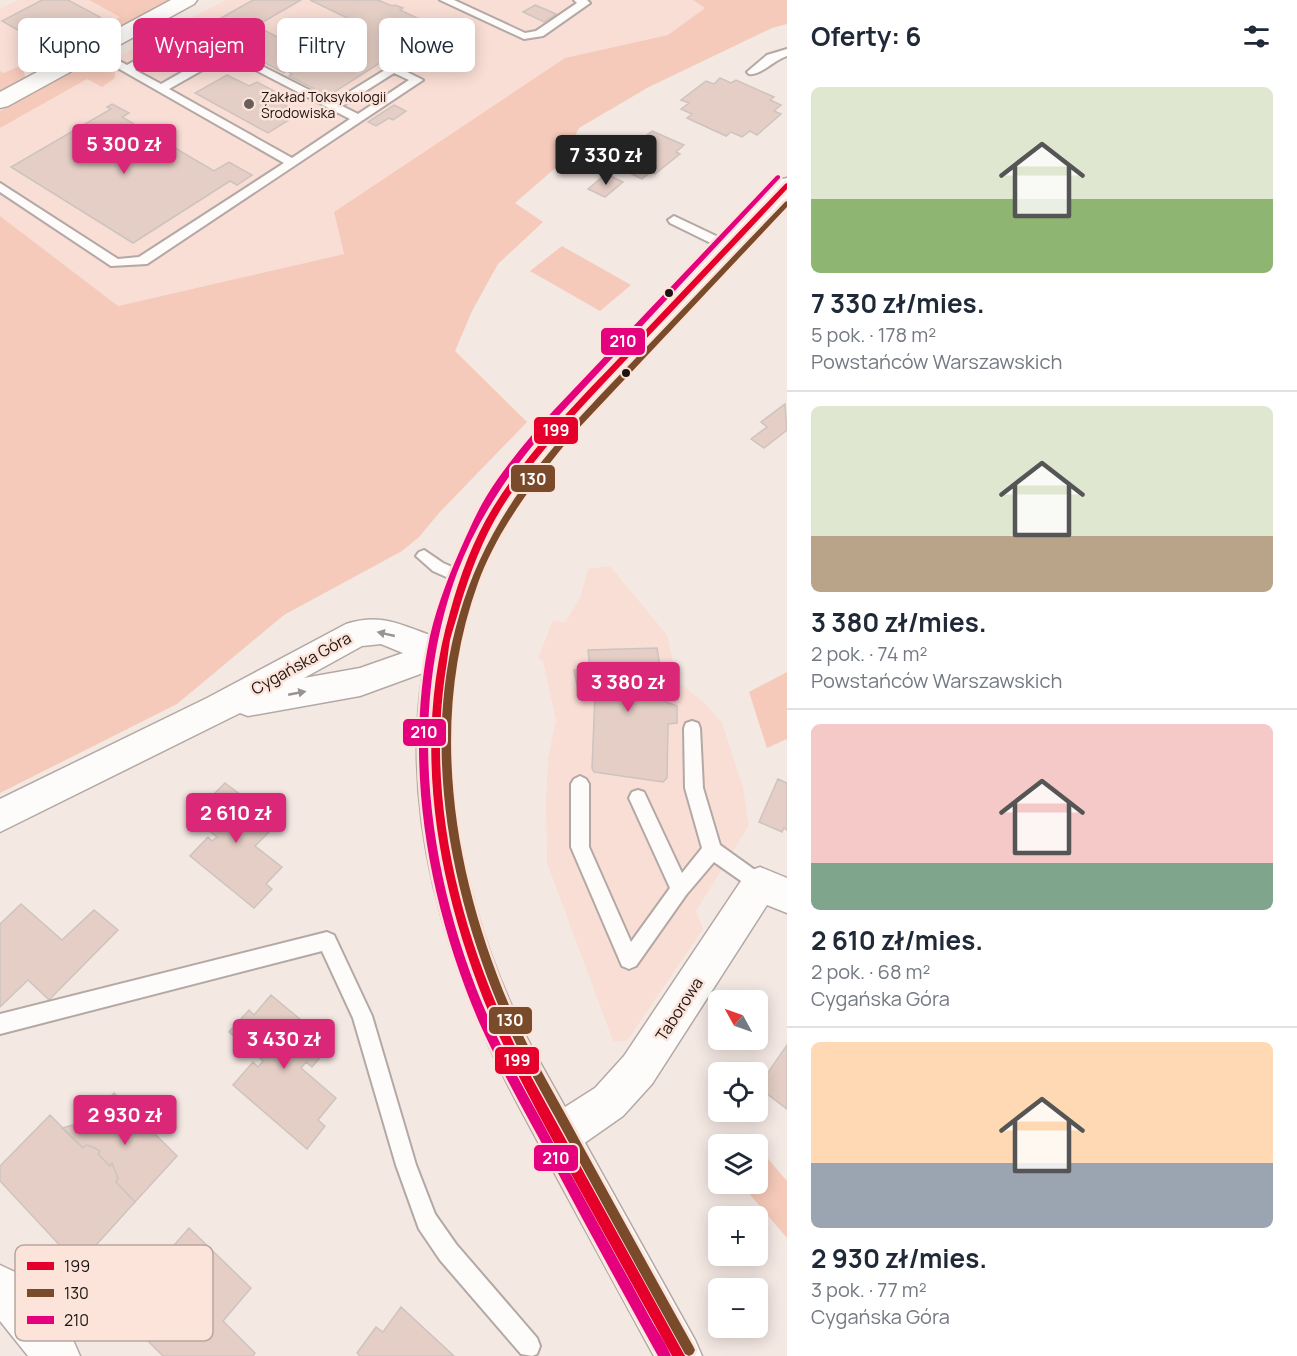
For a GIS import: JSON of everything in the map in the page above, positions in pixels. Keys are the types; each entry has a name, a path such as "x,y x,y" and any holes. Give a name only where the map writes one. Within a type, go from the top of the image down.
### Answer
{"street":[{"path":"121,36 187,0"},
{"path":"0,101 54,72"},
{"path":"679,1356 614,1242 494,1012 461,918 448,869 432,760 435,703 448,617 462,578 491,519 532,460 589,395 787,185"},
{"name":"Cygańska Góra","path":"0,816 219,708 357,633 382,631 441,653"},
{"name":"Cygańska Góra","path":"219,708 360,682 441,653"},
{"name":"Taborowa","path":"558,1136 609,1102 638,1070 774,890"},
{"path":"0,1287 15,1305"},
{"path":"45,1341 57,1356"}],"lane":[{"path":"445,0 524,36 539,34 585,3 579,0"},
{"path":"753,72 771,57 787,52"},
{"path":"162,89 213,59 226,56 240,58 358,119"},
{"path":"121,67 292,163"},
{"path":"127,70 133,67"},
{"path":"0,187 116,263 142,261 417,80 393,68 333,107"},
{"path":"674,220 729,247"},
{"path":"424,556 438,567 462,578"},
{"path":"692,728 694,788 712,850 774,890"},
{"path":"580,784 580,847 629,960 680,889 712,850"},
{"path":"638,798 680,889"},
{"path":"0,1024 327,941 363,1016 406,1165 427,1221 448,1252 529,1346"}],"shaded area":[{"path":"18,0 89,0 120,17 18,18 18,67 3,73 0,71 0,9"},
{"path":"89,0 171,0 138,18 133,18 133,21 121,28 121,18 118,18 120,17"},
{"path":"226,0 693,0 705,8 669,35 565,58 334,212 344,254 117,306 0,216 0,124 92,72 121,72 121,56 133,49 133,72 265,72 265,18 191,18"},
{"path":"693,0 787,0 787,24 772,28 647,88 579,128 560,164 515,203 543,222 498,264 472,311 455,351 527,422 439,513 419,537 402,551 284,615 177,704 0,793 0,216 118,306 344,254 334,212 565,58 668,35 705,8"},
{"path":"18,67 18,72 24,72 24,80 0,94 0,71 3,73"},
{"path":"69,72 115,72 115,78 102,87 87,79 0,128 0,111"},
{"path":"562,246 631,285 600,311 530,271"},
{"path":"610,566 667,635 678,682 706,704 722,723 743,787 749,825 696,911 703,929 627,1041 613,1041 547,863 548,759 556,720 543,661 538,658 553,620 565,623 581,596 588,569"},
{"path":"787,672 787,739 767,748 749,692"},
{"path":"768,1159 787,1181 787,1238 768,1216 768,1206 760,1206 750,1194 768,1194"}],"building":[{"path":"42,0 68,0 100,17 18,18 18,30 2,21"},
{"path":"253,0 301,0 265,21 265,18 221,18"},
{"path":"310,0 378,0 403,8 400,10 417,18 379,18 379,64 367,71 367,18 347,18"},
{"path":"535,5 556,14 544,22 523,12"},
{"path":"265,31 277,37 277,69 265,63"},
{"path":"289,72 366,72 328,96 289,76 292,74"},
{"name":"Zakład Toksykologii Środowiska","path":"227,75 249,86 257,82 274,91 266,95 300,113 268,133 195,93"},
{"path":"720,78 731,83 736,80 774,97 770,100 781,105 774,111 781,114 757,135 750,131 742,137 731,132 726,136 687,118 692,114 681,109 689,103 681,100 706,81 714,84"},
{"path":"112,104 129,113 122,117 214,171 229,162 252,175 237,185 230,181 133,243 11,167 111,109 107,107"},
{"path":"394,105 406,111 393,120 389,118 376,126 368,122"},
{"path":"652,131 684,145 676,152 680,154 655,174 650,172 642,179 610,163"},
{"path":"606,174 623,182 605,197 588,189"},
{"path":"785,404 787,430 764,448 751,439 767,427 761,422"},
{"path":"657,648 666,702 677,706 677,723 668,724 667,778 663,782 594,772 592,768 595,695 579,695 574,670 590,670 588,650"},
{"path":"778,779 787,783 787,830 784,828 782,832 759,822"},
{"path":"225,783 278,823 255,846 282,867 266,884 272,889 254,908 190,856 208,837 212,841 217,837 187,813 205,796 209,799"},
{"path":"21,904 62,940 94,910 118,930 49,1000 28,980 0,1007 0,924"},
{"path":"271,995 331,1045 312,1067 306,1062 301,1068 336,1098 318,1120 325,1126 307,1149 233,1085 253,1062 258,1067 263,1061 229,1032 249,1010 254,1015"},
{"path":"787,1045 787,1109 768,1095 768,1073"},
{"path":"114,1093 177,1156 135,1202 116,1182 118,1178 112,1163 110,1166 98,1154 100,1151 93,1147 86,1145 83,1148 62,1128 73,1125 81,1127"},
{"path":"50,1115 83,1148 86,1145 93,1147 100,1151 98,1154 110,1166 112,1163 118,1178 116,1182 135,1202 96,1245 59,1245 0,1181 0,1166"},
{"path":"189,1228 207,1245 174,1245"},
{"path":"213,1251 251,1288 223,1321 255,1353 253,1356 163,1356 148,1341 213,1341"},
{"path":"401,1307 454,1356 360,1356 357,1353 376,1327 383,1332"}],"transit line":[{"name":"210","path":"665,1356 508,1071 483,1018 460,957 441,894 429,829 424,764 425,699 435,635 453,573 481,513 497,486 556,413 778,177"},
{"name":"199","path":"679,1356 519,1064 494,1012 471,951 453,889 441,827 435,765 436,703 446,641 463,580 490,520 506,494 564,421 787,185"},
{"name":"130","path":"689,1350 530,1060 504,1006 485,956 469,904 448,796 446,741 448,687 458,634 474,582 494,540 517,501 573,429 787,203"}],"place":[{"name":"Zakład Toksykologii Środowiska","path":"249,104"}]}
